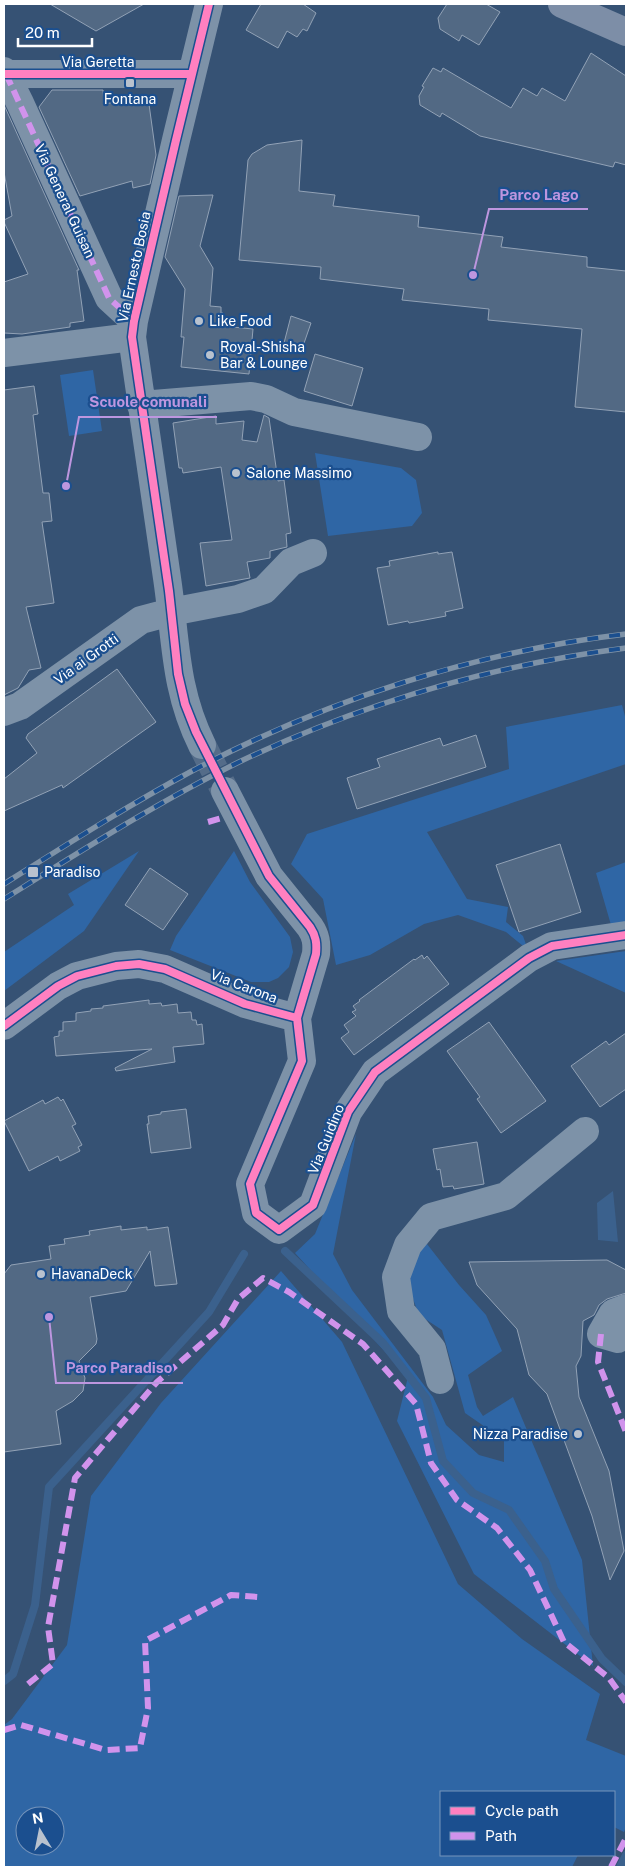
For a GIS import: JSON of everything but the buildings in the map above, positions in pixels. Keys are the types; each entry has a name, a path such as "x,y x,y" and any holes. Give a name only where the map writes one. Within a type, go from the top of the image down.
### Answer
{"main road":[{"path":"562,4 626,32"}],"street":[{"name":"Via Ernesto Bosia","path":"202,745 185,704 178,674 169,591 141,405 133,329 191,74 209,4"},
{"name":"Via Geretta","path":"5,73 191,74"},
{"name":"Via General Guisan","path":"5,73 109,298 133,329"},
{"path":"4,353 133,329"},
{"path":"141,405 251,396 266,399 294,412 418,437"},
{"name":"Via ai Grotti","path":"4,712 20,706 141,620 238,599 264,590 291,562 313,553"},
{"path":"225,791 270,876 315,936 317,944 316,954 297,1018"},
{"name":"Via Guidino","path":"297,1018 302,1061 250,1184 256,1213 279,1230 313,1205 348,1112 375,1072 529,958 552,946 626,935"},
{"name":"Via Carona","path":"4,1026 58,986 77,976 116,966 139,964 165,969 245,1004 297,1018"},
{"path":"440,1380 432,1349 401,1311 396,1277 408,1245 431,1217 506,1196 585,1131"},
{"path":"626,1308 613,1313 601,1334 618,1340 626,1334"}],"shaded area":[{"path":"93,370 102,431 69,436 60,375"},
{"path":"315,453 401,468 416,480 422,513 412,526 328,536"},
{"path":"622,705 626,720 626,764 427,832 467,899 508,907 506,922 523,936 528,950 506,932 458,915 424,924 370,955 336,965 323,899 291,864 307,834 509,769 506,727"},
{"path":"139,851 84,931 4,991 4,952 74,905 68,894"},
{"path":"234,851 250,882 290,937 293,952 289,967 278,978 269,982 251,982 170,950 176,936"},
{"path":"626,862 626,923 611,925 596,873"},
{"path":"626,951 626,993 556,961"},
{"path":"356,1134 333,1254 352,1290 433,1397 446,1425 479,1455 504,1462 504,1440 465,1413 442,1330 419,1315 407,1283 408,1256 427,1244 459,1285 486,1315 502,1351 468,1375 477,1407 483,1416 513,1397 582,1560 593,1666 474,1574 397,1421 408,1377 295,1253 315,1234"},
{"path":"613,1191 618,1242 598,1240 597,1203"},
{"path":"281,1271 342,1342 458,1584 522,1639 600,1694 586,1740 626,1756 626,1827 624,1832 615,1828 615,1791 440,1791 440,1856 578,1856 572,1867 4,1867 4,1725 12,1719 67,1645 91,1496 161,1403"}],"waterway":[{"path":"285,1251 383,1343 426,1398 443,1461 473,1493 509,1510 545,1561 554,1589 602,1659 626,1682"},
{"path":"4,1681 13,1674 35,1605 49,1487 209,1312 244,1254"},
{"path":"620,1867 626,1855"}],"tunnel":[{"path":"202,745 225,791"}],"railway":[{"path":"4,884 168,784 243,745 295,722 348,701 458,667 513,653 569,642 626,634"},
{"path":"4,899 120,828 209,777 285,741 332,722 380,705 477,676 576,655 626,648"}],"marked path":[{"path":"6,74 109,298 134,321"},
{"path":"208,822 222,818"},
{"path":"28,1684 53,1664 48,1627 75,1478 157,1382 223,1325 238,1299 263,1278 289,1292 363,1344 416,1404 431,1463 457,1500 497,1528 530,1570 564,1642 609,1678 626,1702"},
{"path":"601,1334 598,1362 626,1432"},
{"path":"4,1730 21,1725 106,1750 140,1748 148,1708 145,1641 231,1595 258,1597"},
{"path":"611,1867 626,1838"}],"cycle path":[{"path":"209,4 134,321 132,337 169,591 178,674 185,704 196,732 269,876 310,927 314,933 316,943 316,954 297,1018 302,1061 250,1184 256,1213 279,1230 313,1205 348,1112 375,1072 529,958 552,946 626,935"},
{"path":"4,74 191,74"},
{"path":"4,1026 58,986 77,976 116,966 139,964 165,969 245,1004 297,1018"}],"place":[{"name":"Fontana","path":"130,83"},
{"name":"Parco Lago","path":"473,275"},
{"name":"Like Food","path":"199,321"},
{"name":"Royal-Shisha Bar & Lounge","path":"210,355"},
{"name":"Salone Massimo","path":"236,473"},
{"name":"Scuole comunali","path":"66,486"},
{"name":"Paradiso","path":"33,872"},
{"name":"HavanaDeck","path":"41,1274"},
{"name":"Parco Paradiso","path":"49,1317"},
{"name":"Nizza Paradise","path":"578,1434"}]}
